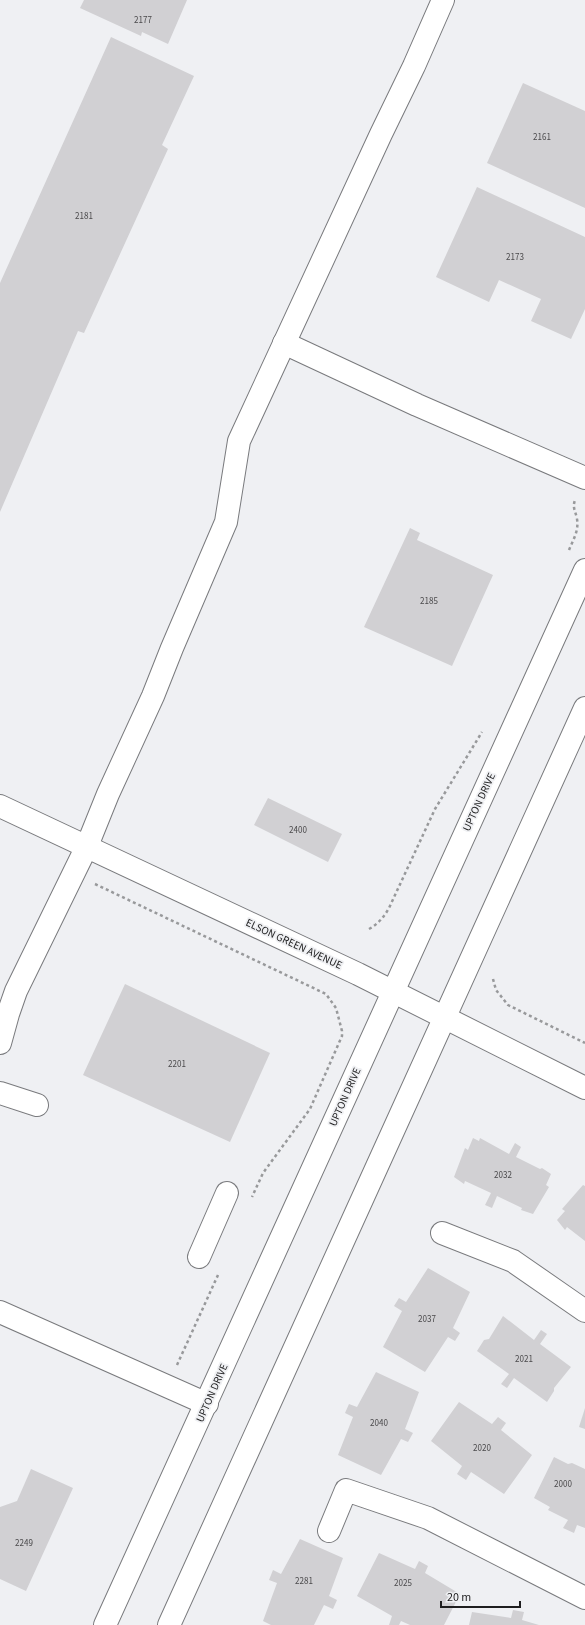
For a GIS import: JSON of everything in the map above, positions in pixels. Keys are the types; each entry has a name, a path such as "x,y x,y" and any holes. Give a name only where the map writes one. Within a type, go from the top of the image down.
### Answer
{"main road":[{"path":"0,1043 16,991 87,846 153,696 226,522 238,441 414,66 443,0"},
{"path":"284,344 417,405 584,477"},
{"name":"UPTON DRIVE","path":"105,1625 585,570"},
{"path":"169,1625 289,1365 444,1017 585,708"},
{"name":"ELSON GREEN AVENUE","path":"0,806 358,974 585,1088"},
{"path":"0,1094 37,1105"},
{"path":"199,1257 227,1193"},
{"path":"442,1234 513,1261 585,1311"},
{"path":"0,1312 206,1404"},
{"path":"329,1531 346,1490 428,1518 585,1598"}],"path":[{"path":"568,551 577,531 577,519 573,506 584,477"},
{"path":"369,929 383,918 389,908 435,809 484,729"},
{"path":"73,874 326,994 333,1002 339,1018 342,1036 310,1109 263,1173 250,1201"},
{"path":"493,979 496,990 508,1004 585,1043"},
{"path":"168,1386 218,1272"}],"building":[{"path":"84,0 187,0 168,44 142,32 141,36 80,8"},
{"path":"111,37 194,76 162,145 168,149 84,333 78,331 0,512 0,283"},
{"path":"523,83 585,111 585,208 487,163"},
{"path":"477,187 585,237 585,309 571,339 531,321 541,299 499,280 489,302 436,277"},
{"path":"410,528 420,533 417,540 493,575 452,666 364,627"},
{"path":"268,798 342,834 328,862 254,825"},
{"path":"125,984 270,1053 230,1142 83,1075"},
{"path":"473,1138 479,1141 480,1138 509,1154 515,1143 521,1147 516,1157 540,1169 542,1168 551,1174 546,1185 549,1187 533,1214 521,1210 522,1208 497,1196 492,1208 485,1205 491,1193 465,1181 464,1184 454,1177 465,1148 468,1150"},
{"path":"583,1185 585,1186 585,1241 567,1227 565,1230 557,1220 565,1211 562,1209"},
{"path":"428,1268 470,1292 453,1328 460,1333 455,1341 448,1337 425,1372 383,1347 402,1311 394,1306 399,1298 406,1302"},
{"path":"503,1316 534,1340 541,1330 547,1334 540,1344 571,1367 554,1388 554,1391 547,1402 514,1378 507,1388 501,1384 509,1374 477,1351 484,1340 489,1339"},
{"path":"376,1372 419,1392 405,1429 413,1433 408,1442 401,1439 381,1475 338,1455 353,1417 345,1413 349,1404 357,1407"},
{"path":"459,1402 492,1424 498,1417 506,1423 501,1430 532,1455 504,1494 471,1472 466,1480 457,1474 462,1466 431,1441"},
{"path":"585,1408 585,1429 579,1427"},
{"path":"554,1457 568,1464 572,1463 585,1469 585,1528 577,1525 574,1533 563,1528 568,1520 548,1510 550,1507 534,1498"},
{"path":"31,1469 73,1488 26,1591 0,1579 0,1507 17,1501"},
{"path":"300,1539 343,1558 329,1596 337,1600 333,1609 324,1605 314,1625 271,1625 263,1621 277,1583 269,1580 273,1570 281,1574"},
{"path":"379,1553 415,1569 419,1561 428,1566 425,1573 460,1594 444,1625 410,1625 401,1621 399,1625 389,1625 392,1616 357,1596"},
{"path":"513,1610 524,1612 522,1620 539,1625 469,1625 472,1612 511,1618"}]}
